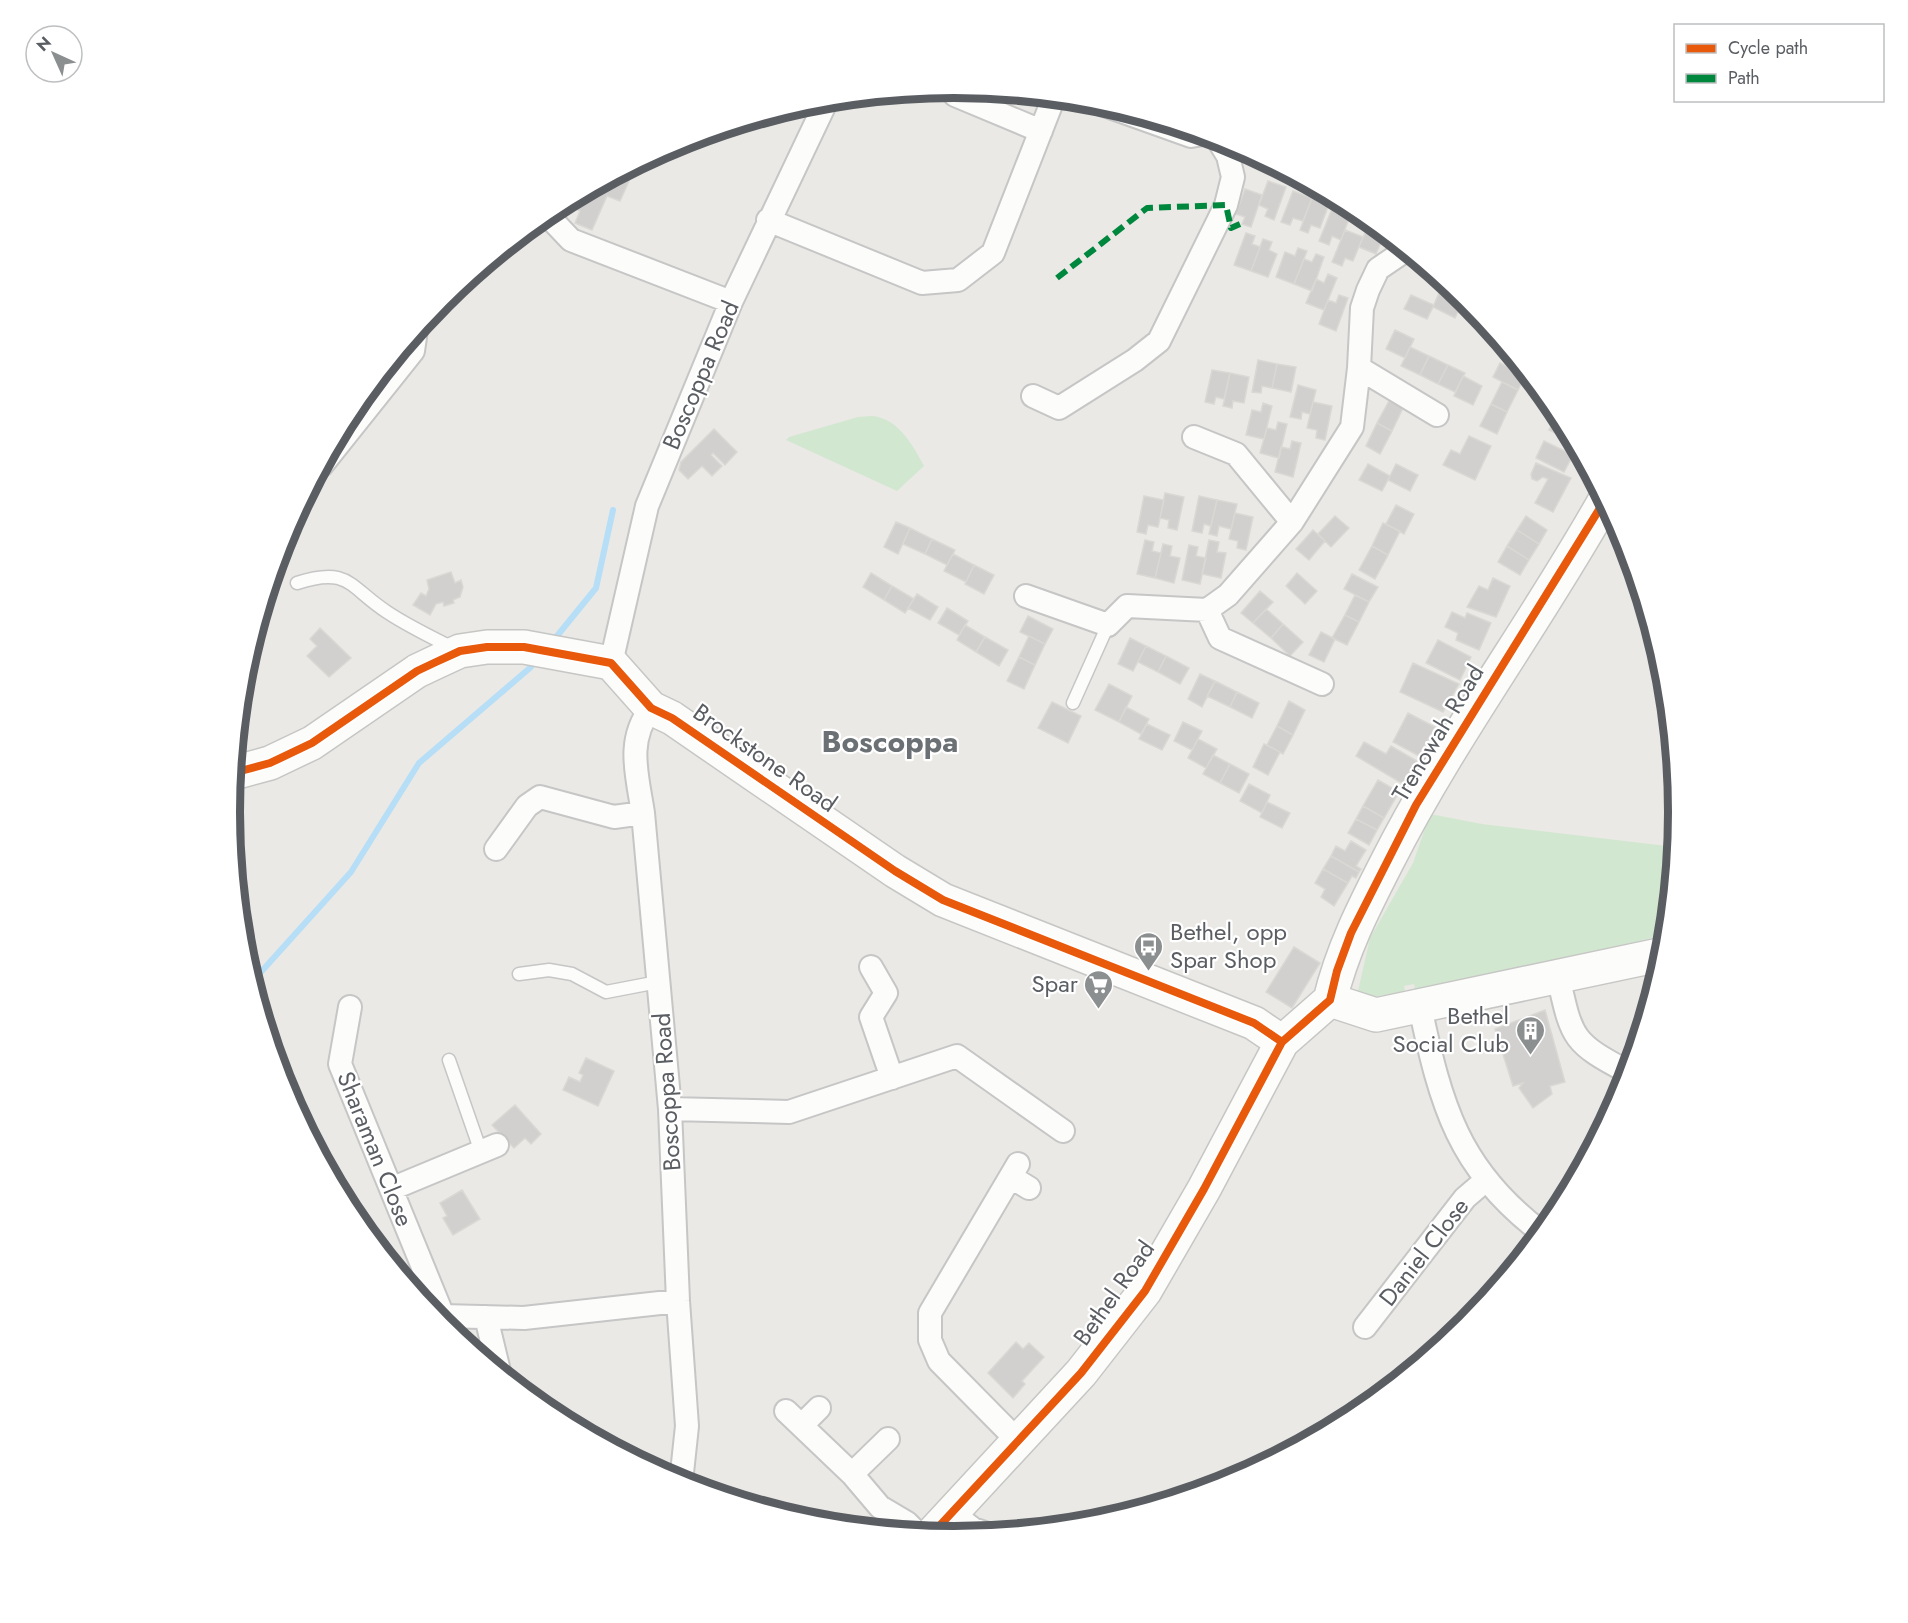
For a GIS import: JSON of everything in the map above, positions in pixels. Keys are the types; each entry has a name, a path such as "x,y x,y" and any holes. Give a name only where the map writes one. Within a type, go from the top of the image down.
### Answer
{"street":[{"path":"988,99 1041,131"},
{"path":"768,220 922,283 958,280 993,253 1051,105"},
{"name":"Boscoppa Road","path":"611,663 647,506 731,302 822,110"},
{"path":"1034,396 1059,408 1135,360 1159,341 1226,205 1233,177 1225,151"},
{"path":"552,221 571,240 731,302"},
{"path":"1026,597 1108,626 1127,606 1208,610 1228,595 1292,522 1352,427 1359,368 1362,308 1378,269 1399,254"},
{"path":"354,425 413,351 414,345"},
{"path":"1359,368 1437,415"},
{"path":"1194,437 1236,454 1292,522"},
{"name":"Trenowah Road","path":"1330,1000 1337,971 1351,933 1416,805 1600,508"},
{"path":"1208,610 1220,638 1322,684"},
{"path":"242,771 270,763 312,743 417,671 460,651 487,647 524,647 611,663"},
{"name":"Brockstone Road","path":"611,663 651,708 672,718 895,871 943,900 1254,1023 1282,1042"},
{"name":"Boscoppa Road","path":"651,708 640,723 635,739 670,1109 678,1301 687,1426 682,1471"},
{"path":"496,849 527,806 540,797 614,817 643,813"},
{"path":"1282,1042 1330,1000 1376,1015 1653,956"},
{"path":"871,967 886,993 871,1017 892,1078"},
{"path":"1558,976 1567,1015 1576,1038 1594,1054 1620,1068"},
{"name":"Sharaman Close","path":"350,1006 340,1064 433,1299"},
{"path":"1420,1007 1435,1076 1457,1136 1486,1180 1517,1214 1534,1227"},
{"name":"Bethel Road","path":"942,1523 1081,1373 1145,1291 1204,1189 1282,1042"},
{"path":"670,1109 789,1112 957,1056 1064,1131"},
{"path":"391,1188 489,1149"},
{"path":"1019,1177 930,1313 930,1340 939,1361 1019,1442"},
{"name":"Daniel Close","path":"1365,1327 1465,1198 1486,1180"},
{"path":"450,1317 524,1318 678,1301"},
{"path":"486,1317 496,1359"},
{"path":"819,1408 794,1418 852,1474 880,1507 908,1524"},
{"path":"852,1474 888,1439"},
{"path":"942,1523 957,1526"}],"lane":[{"path":"297,583 319,576 345,579 386,612 460,651"},
{"path":"1073,703 1108,626"},
{"path":"519,974 549,970 572,974 606,992 658,982"},
{"path":"449,1060 489,1149"}],"green space":[{"path":"876,416 893,424 911,443 924,466 897,491 786,440 789,437 858,417"},
{"path":"1430,814 1482,824 1667,846 1662,905 1657,936 1555,963 1415,990 1414,984 1404,986 1405,992 1372,997 1358,991 1370,938 1413,863"}],"building":[{"path":"626,177 630,179 620,201 607,196 592,230 575,223 580,211 574,208"},
{"path":"1268,181 1286,187 1274,220 1265,216 1268,209 1259,205"},
{"path":"1245,189 1262,195 1251,227 1242,224 1245,217 1236,214"},
{"path":"1293,191 1312,198 1303,221 1293,218 1290,225 1281,222"},
{"path":"1312,198 1329,204 1320,228 1311,225 1308,233 1300,230"},
{"path":"1332,209 1350,217 1341,240 1332,236 1329,245 1319,241"},
{"path":"1367,229 1382,240 1376,254 1359,247"},
{"path":"1345,230 1363,237 1353,261 1345,258 1342,266 1332,262"},
{"path":"1246,233 1255,236 1252,244 1260,247 1251,271 1234,265"},
{"path":"1263,239 1272,242 1269,250 1277,254 1268,277 1251,271"},
{"path":"1298,248 1307,251 1294,284 1276,277 1285,252 1295,256"},
{"path":"1316,254 1324,257 1312,291 1294,284 1304,259 1312,262"},
{"path":"1328,274 1337,278 1324,310 1306,303 1316,279 1324,283"},
{"path":"1439,293 1449,297 1460,308 1455,318 1433,307"},
{"path":"1339,295 1348,298 1336,331 1319,324 1328,300 1336,303"},
{"path":"1411,295 1434,305 1427,319 1404,309"},
{"path":"1395,330 1414,339 1405,358 1386,349"},
{"path":"1410,347 1429,356 1420,375 1401,366"},
{"path":"1429,356 1448,365 1438,384 1420,375"},
{"path":"1258,360 1277,364 1272,388 1262,386 1261,393 1252,392"},
{"path":"1500,363 1515,371 1523,381 1518,390 1493,377"},
{"path":"1277,364 1296,367 1291,392 1272,388"},
{"path":"1448,365 1465,373 1455,392 1438,384"},
{"path":"1212,370 1230,373 1224,399 1216,397 1214,404 1205,402"},
{"path":"1230,373 1249,377 1244,403 1233,401 1232,408 1223,406"},
{"path":"1463,376 1482,386 1473,405 1454,396"},
{"path":"1502,382 1518,390 1507,412 1491,404"},
{"path":"1298,385 1316,390 1310,414 1302,412 1301,419 1290,417"},
{"path":"1389,401 1403,408 1392,431 1377,423"},
{"path":"1313,402 1332,406 1325,440 1316,438 1317,430 1307,428"},
{"path":"1263,403 1272,406 1264,439 1246,435 1252,410 1261,412"},
{"path":"1491,404 1507,412 1497,434 1480,426"},
{"path":"1278,422 1287,424 1279,458 1260,453 1267,428 1276,430"},
{"path":"1377,423 1392,431 1380,454 1366,446"},
{"path":"1553,423 1561,436 1549,430"},
{"path":"714,429 737,452 725,465 713,453 711,455 722,466 712,476 702,466 688,479 679,470 681,462"},
{"path":"1469,436 1491,446 1475,480 1443,465 1451,450 1460,454"},
{"path":"1292,441 1301,443 1293,477 1275,472 1281,447 1290,449"},
{"path":"1544,441 1573,455 1564,472 1536,458"},
{"path":"1536,463 1571,478 1553,512 1535,503 1548,479 1543,477 1537,481 1532,479 1531,474"},
{"path":"1368,464 1390,476 1382,491 1359,480"},
{"path":"1396,464 1418,475 1410,491 1388,480"},
{"path":"1165,493 1184,497 1177,530 1168,528 1169,520 1160,518"},
{"path":"1144,496 1164,500 1158,527 1148,525 1146,534 1137,532"},
{"path":"1199,496 1217,500 1211,526 1204,524 1202,533 1192,531"},
{"path":"1217,500 1237,504 1231,529 1219,526 1217,536 1209,534"},
{"path":"1396,505 1414,514 1404,534 1386,524"},
{"path":"1235,513 1253,517 1246,550 1237,548 1238,541 1229,539"},
{"path":"1335,516 1349,528 1331,547 1318,534"},
{"path":"1526,516 1547,530 1539,544 1517,530"},
{"path":"896,522 910,528 898,554 884,547"},
{"path":"1383,523 1400,531 1388,555 1372,546"},
{"path":"910,528 932,539 925,554 903,544"},
{"path":"1313,530 1325,541 1309,560 1296,549"},
{"path":"1517,530 1539,544 1529,560 1507,546"},
{"path":"932,539 955,550 947,565 925,554"},
{"path":"1145,540 1154,542 1152,551 1161,553 1155,578 1137,574"},
{"path":"1209,540 1219,542 1217,552 1226,553 1221,578 1202,574"},
{"path":"1163,544 1172,546 1170,556 1180,558 1174,583 1155,578"},
{"path":"1189,545 1198,547 1196,556 1206,558 1200,584 1182,580"},
{"path":"1372,546 1388,555 1375,579 1359,570"},
{"path":"1507,546 1529,560 1520,575 1498,562"},
{"path":"953,554 974,565 966,582 944,571"},
{"path":"974,565 994,575 984,594 965,584"},
{"path":"451,572 455,583 461,580 463,587 460,597 453,600 454,603 444,606 443,602 436,604 430,615 413,605 421,593 426,596 429,589 427,580"},
{"path":"871,573 892,586 884,600 863,587"},
{"path":"1297,573 1317,591 1305,604 1286,586"},
{"path":"1352,574 1378,587 1369,602 1344,589"},
{"path":"1493,578 1510,586 1496,617 1467,607 1479,586 1488,590"},
{"path":"892,586 914,599 905,613 884,600"},
{"path":"1260,591 1273,602 1253,623 1241,613"},
{"path":"917,594 938,607 930,620 908,608"},
{"path":"1355,595 1369,602 1359,622 1345,615"},
{"path":"947,608 968,621 959,635 938,623"},
{"path":"1266,609 1283,624 1271,638 1253,623"},
{"path":"1452,612 1465,618 1467,613 1491,623 1479,650 1456,640 1458,633 1445,627"},
{"path":"1345,615 1359,622 1347,645 1332,638"},
{"path":"1028,616 1053,629 1045,644 1020,632"},
{"path":"1283,624 1303,642 1290,656 1271,638"},
{"path":"965,625 985,637 976,652 957,640"},
{"path":"320,628 351,658 329,677 307,656 317,646 310,639"},
{"path":"1321,632 1335,639 1324,662 1309,655"},
{"path":"1029,636 1045,644 1035,665 1019,657"},
{"path":"985,637 1008,650 999,666 976,652"},
{"path":"1130,638 1146,646 1133,671 1118,664"},
{"path":"1438,640 1471,657 1460,680 1426,663"},
{"path":"1146,646 1166,656 1158,672 1138,662"},
{"path":"1166,656 1189,668 1180,684 1158,672"},
{"path":"1019,657 1035,665 1024,689 1007,681"},
{"path":"1413,663 1459,684 1443,712 1400,692"},
{"path":"1200,674 1215,681 1202,707 1188,699"},
{"path":"1215,681 1237,692 1230,707 1207,696"},
{"path":"1109,684 1132,696 1119,722 1095,710"},
{"path":"1237,692 1259,703 1252,718 1230,707"},
{"path":"1289,701 1305,710 1293,735 1277,726"},
{"path":"1052,702 1081,716 1068,743 1038,728"},
{"path":"1126,707 1149,719 1141,734 1119,722"},
{"path":"1408,713 1435,727 1419,756 1393,742"},
{"path":"1183,722 1202,731 1192,750 1174,741"},
{"path":"1147,724 1170,735 1162,750 1139,739"},
{"path":"1277,726 1293,735 1283,754 1267,745"},
{"path":"1198,739 1217,749 1206,768 1188,758"},
{"path":"1364,742 1386,754 1391,746 1417,761 1403,784 1356,756"},
{"path":"1264,744 1280,752 1268,775 1253,767"},
{"path":"1213,755 1230,764 1220,783 1203,774"},
{"path":"1230,764 1249,774 1239,793 1220,783"},
{"path":"1378,780 1399,792 1384,818 1363,806"},
{"path":"1249,784 1270,795 1262,813 1240,801"},
{"path":"1267,802 1290,813 1282,828 1260,817"},
{"path":"1363,806 1384,818 1377,830 1356,819"},
{"path":"1356,819 1377,830 1369,845 1348,833"},
{"path":"1351,841 1366,850 1356,866 1361,869 1359,872 1331,856 1336,846 1345,851"},
{"path":"1331,856 1359,872 1356,878 1352,876 1348,883 1323,869"},
{"path":"1323,869 1348,883 1334,906 1321,897 1325,889 1315,883"},
{"path":"1294,947 1320,963 1292,1008 1266,992"},
{"name":"Bethel Social Club","path":"1545,1010 1565,1082 1550,1086 1552,1094 1533,1108 1519,1088 1523,1083 1513,1086 1495,1029"},
{"path":"586,1058 614,1071 598,1106 563,1090 569,1077 580,1082 583,1075 579,1073"},
{"path":"515,1105 541,1134 531,1144 525,1138 514,1148 492,1125"},
{"path":"462,1190 480,1219 453,1235 443,1218 447,1216 440,1203"},
{"path":"1016,1342 1023,1349 1029,1343 1044,1357 1022,1381 1025,1384 1013,1398 988,1373"}],"waterway":[{"path":"557,636 596,588 613,510"},
{"path":"259,974 351,872 419,763 531,667"}],"marked path":[{"path":"1057,278 1147,208 1226,205 1231,228 1240,224"}],"cycle path":[{"path":"940,1525 1081,1373 1145,1291 1204,1189 1282,1042 1330,1000 1337,971 1351,933 1416,805 1600,508"},
{"path":"242,771 270,763 312,743 417,671 460,651 487,647 524,647 611,663 651,708 672,718 895,871 943,900 1254,1023 1282,1042"}],"place":[{"name":"Bethel, opp Spar Shop","path":"1149,972"},
{"name":"Spar","path":"1099,1010"},
{"name":"Bethel Social Club","path":"1530,1056"}],"district":[{"name":"Boscoppa","path":"890,742"}]}
